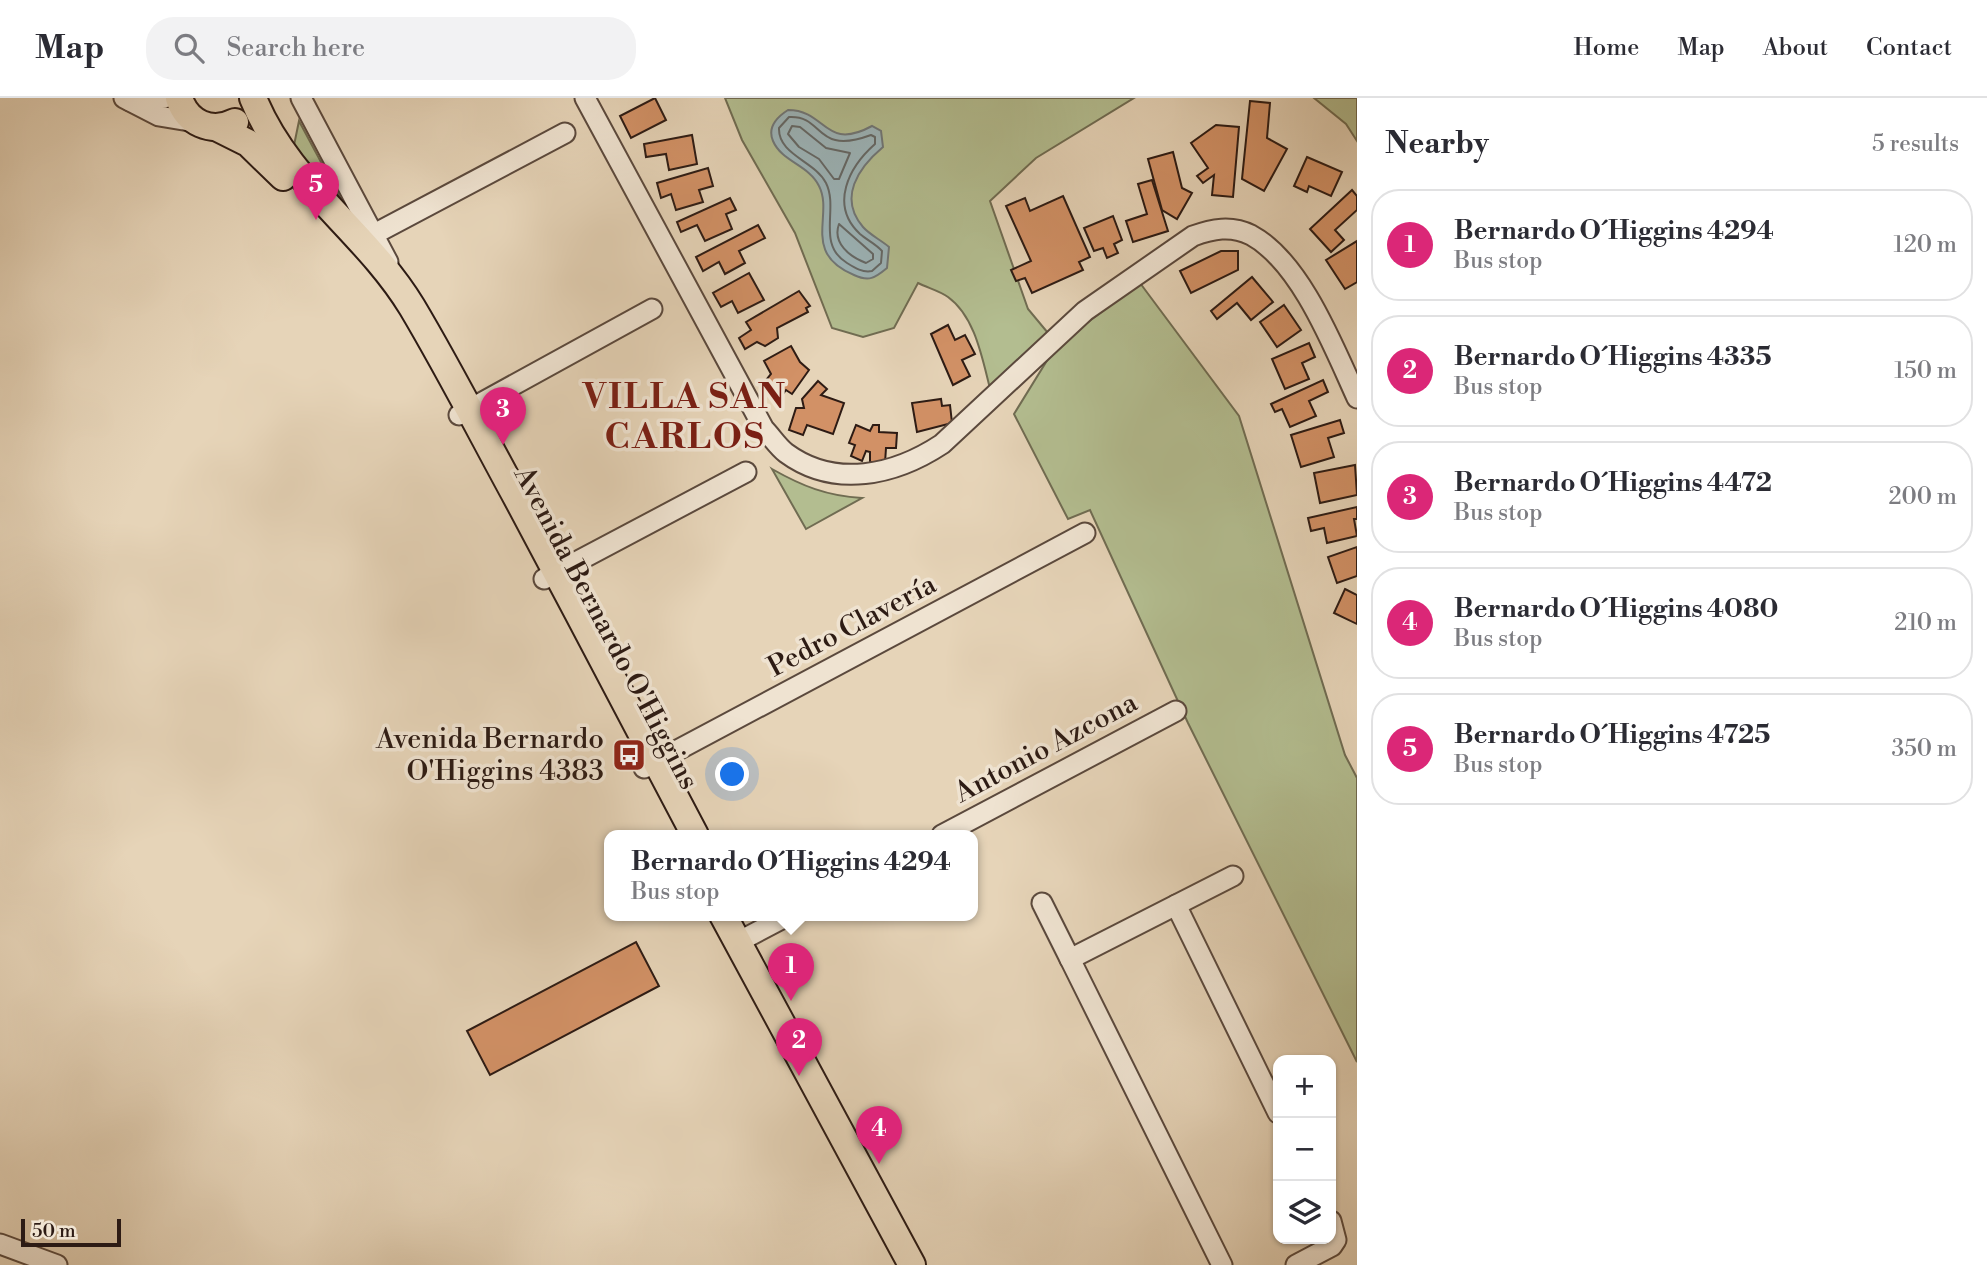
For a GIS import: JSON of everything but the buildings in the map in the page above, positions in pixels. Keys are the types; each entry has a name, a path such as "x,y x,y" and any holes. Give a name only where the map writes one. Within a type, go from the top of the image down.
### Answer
{"main road":[{"path":"179,98 185,112 207,125 238,120 253,98"},
{"name":"Avenida Bernardo O'Higgins","path":"253,98 264,125 284,157 368,238 411,307 650,765 678,830"},
{"name":"Avenida Bernardo O'Higgins","path":"207,125 241,139 260,154 356,251 397,306 464,413"},
{"name":"Avenida Bernardo O'Higgins","path":"650,765 692,830"},
{"path":"742,931 766,981 920,1265"}],"street":[{"path":"126,100 165,98"},
{"path":"301,98 368,238 565,133"},
{"path":"585,98 764,429 786,452 815,467 860,476 921,458 942,444 1085,312 1193,236 1212,229 1230,229 1251,235 1293,276 1330,339 1357,398"},
{"path":"126,100 159,116 207,125"},
{"path":"464,413 652,309"},
{"path":"551,576 746,472"},
{"name":"Pedro Clavería","path":"650,765 1086,533"},
{"name":"Antonio Azcona","path":"951,830 1176,711"},
{"path":"1070,959 1233,876"},
{"path":"1042,903 1222,1265"},
{"path":"1176,905 1273,1103"},
{"path":"742,931 771,921"},
{"path":"0,1244 26,1261 57,1265"},
{"path":"1296,1265 1333,1244"}],"green space":[{"path":"725,98 1134,98 1036,158 990,201 1028,309 1053,339 992,396 978,342 966,317 958,306 938,291 918,283 894,328 863,337 832,328 795,233 742,140"},
{"path":"1314,98 1357,98 1357,141 1346,124"},
{"path":"299,121 351,218 292,155"},
{"path":"1140,283 1239,416 1345,755 1357,778 1357,1062 1188,723 1090,510 1068,519 1014,414 1056,346"},
{"path":"772,469 815,489 862,498 806,529"}],"water":[{"path":"788,110 811,116 835,132 856,133 872,126 881,131 883,147 859,174 852,194 852,205 863,227 889,247 887,268 875,276 864,278 854,275 838,266 828,256 822,233 823,197 819,186 809,173 777,148 771,136 774,123"}],"place":[{"name":"Bernardo O´Higgins 4725","path":"316,220"},
{"name":"Bernardo O´Higgins 4472","path":"503,445"},
{"name":"Avenida Bernardo O'Higgins 4383","path":"629,755"},
{"name":"Bernardo O´Higgins 4294","path":"791,1001"},
{"name":"Bernardo O´Higgins 4335","path":"799,1076"},
{"name":"Bernardo O´Higgins 4080","path":"879,1164"}],"district":[{"name":"VILLA SAN CARLOS","path":"685,417"}]}
